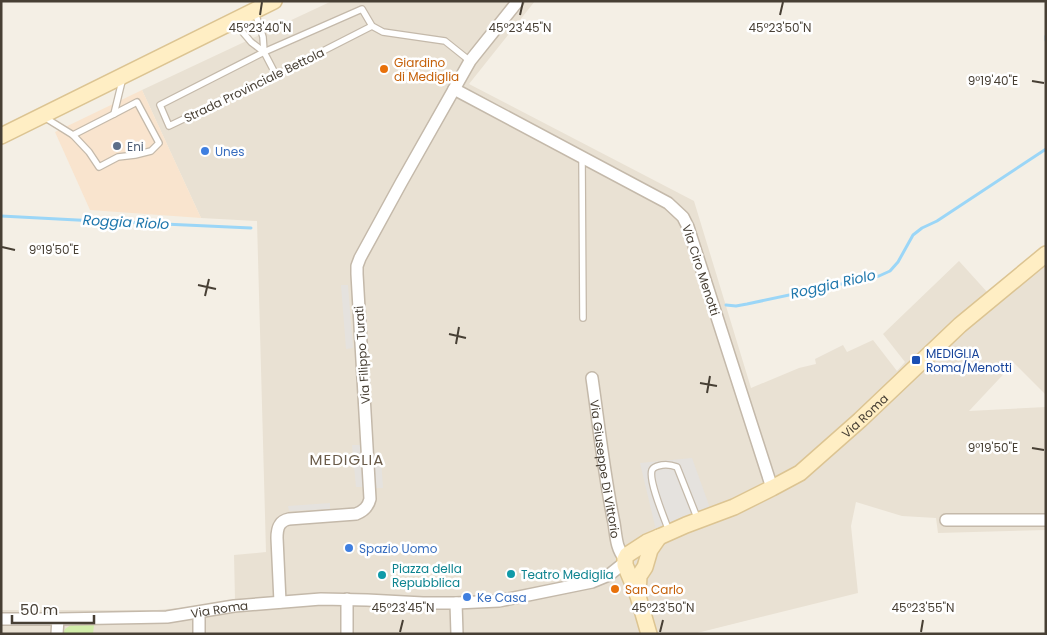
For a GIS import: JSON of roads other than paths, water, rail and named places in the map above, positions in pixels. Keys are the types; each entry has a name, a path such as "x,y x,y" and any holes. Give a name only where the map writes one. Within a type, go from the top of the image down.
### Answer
{"street":[{"path":"1,136 234,21 253,6 274,1"},
{"name":"Via Filippo Turati","path":"280,602 277,538 280,523 289,519 356,514 365,510 369,504 370,493 357,266 392,199 470,61 518,1"},
{"name":"Via Ciro Menotti","path":"454,89 668,203 683,217 688,227 772,488"},
{"name":"Via Roma","path":"1,619 178,616 229,607 321,599 423,603 499,601 592,582 609,575 643,544 698,520 734,507 800,473 860,420 960,325 1046,254"},
{"name":"Via Giuseppe Di Vittorio","path":"592,378 610,503 620,554 626,560 649,634"},
{"path":"946,520 1046,520"},
{"path":"626,560 629,571 638,572 644,566 650,550 665,535"},
{"name":"Via Giuseppe Di Vittorio","path":"638,596 639,580 644,566"},
{"path":"347,599 347,634"},
{"path":"456,603 457,634"},
{"path":"199,612 199,634"},
{"path":"57,634 58,619"}],"lane":[{"path":"253,6 263,37 264,52 276,75"},
{"name":"Strada Provinciale Bettola","path":"362,9 372,26 276,75 169,126 160,106 264,52 362,9"},
{"path":"234,21 251,42 264,52"},
{"path":"372,26 383,32 445,41 470,61"},
{"path":"114,114 124,75"},
{"path":"42,116 73,135 89,152 99,167 118,157 135,156 151,151 159,144 137,102 73,135"},
{"path":"582,157 583,318"},
{"path":"665,535 652,482 652,471 655,467 669,464 680,471 698,520"}],"waterway":[{"name":"Roggia Riolo","path":"726,305 747,304 879,276 890,271 898,262 913,235 1046,149"},
{"name":"Roggia Riolo","path":"1,216 251,228"}],"place":[{"name":"Giardino di Mediglia","path":"384,69"},
{"name":"Eni","path":"117,146"},
{"name":"Unes","path":"205,151"},
{"name":"MEDIGLIA Roma/Menotti","path":"916,360"},
{"name":"Spazio Uomo","path":"349,548"},
{"name":"Teatro Mediglia","path":"511,574"},
{"name":"Piazza della Repubblica","path":"382,575"},
{"name":"San Carlo","path":"615,589"},
{"name":"Ke Casa","path":"467,597"}],"district":[{"name":"MEDIGLIA","path":"347,459"}]}
